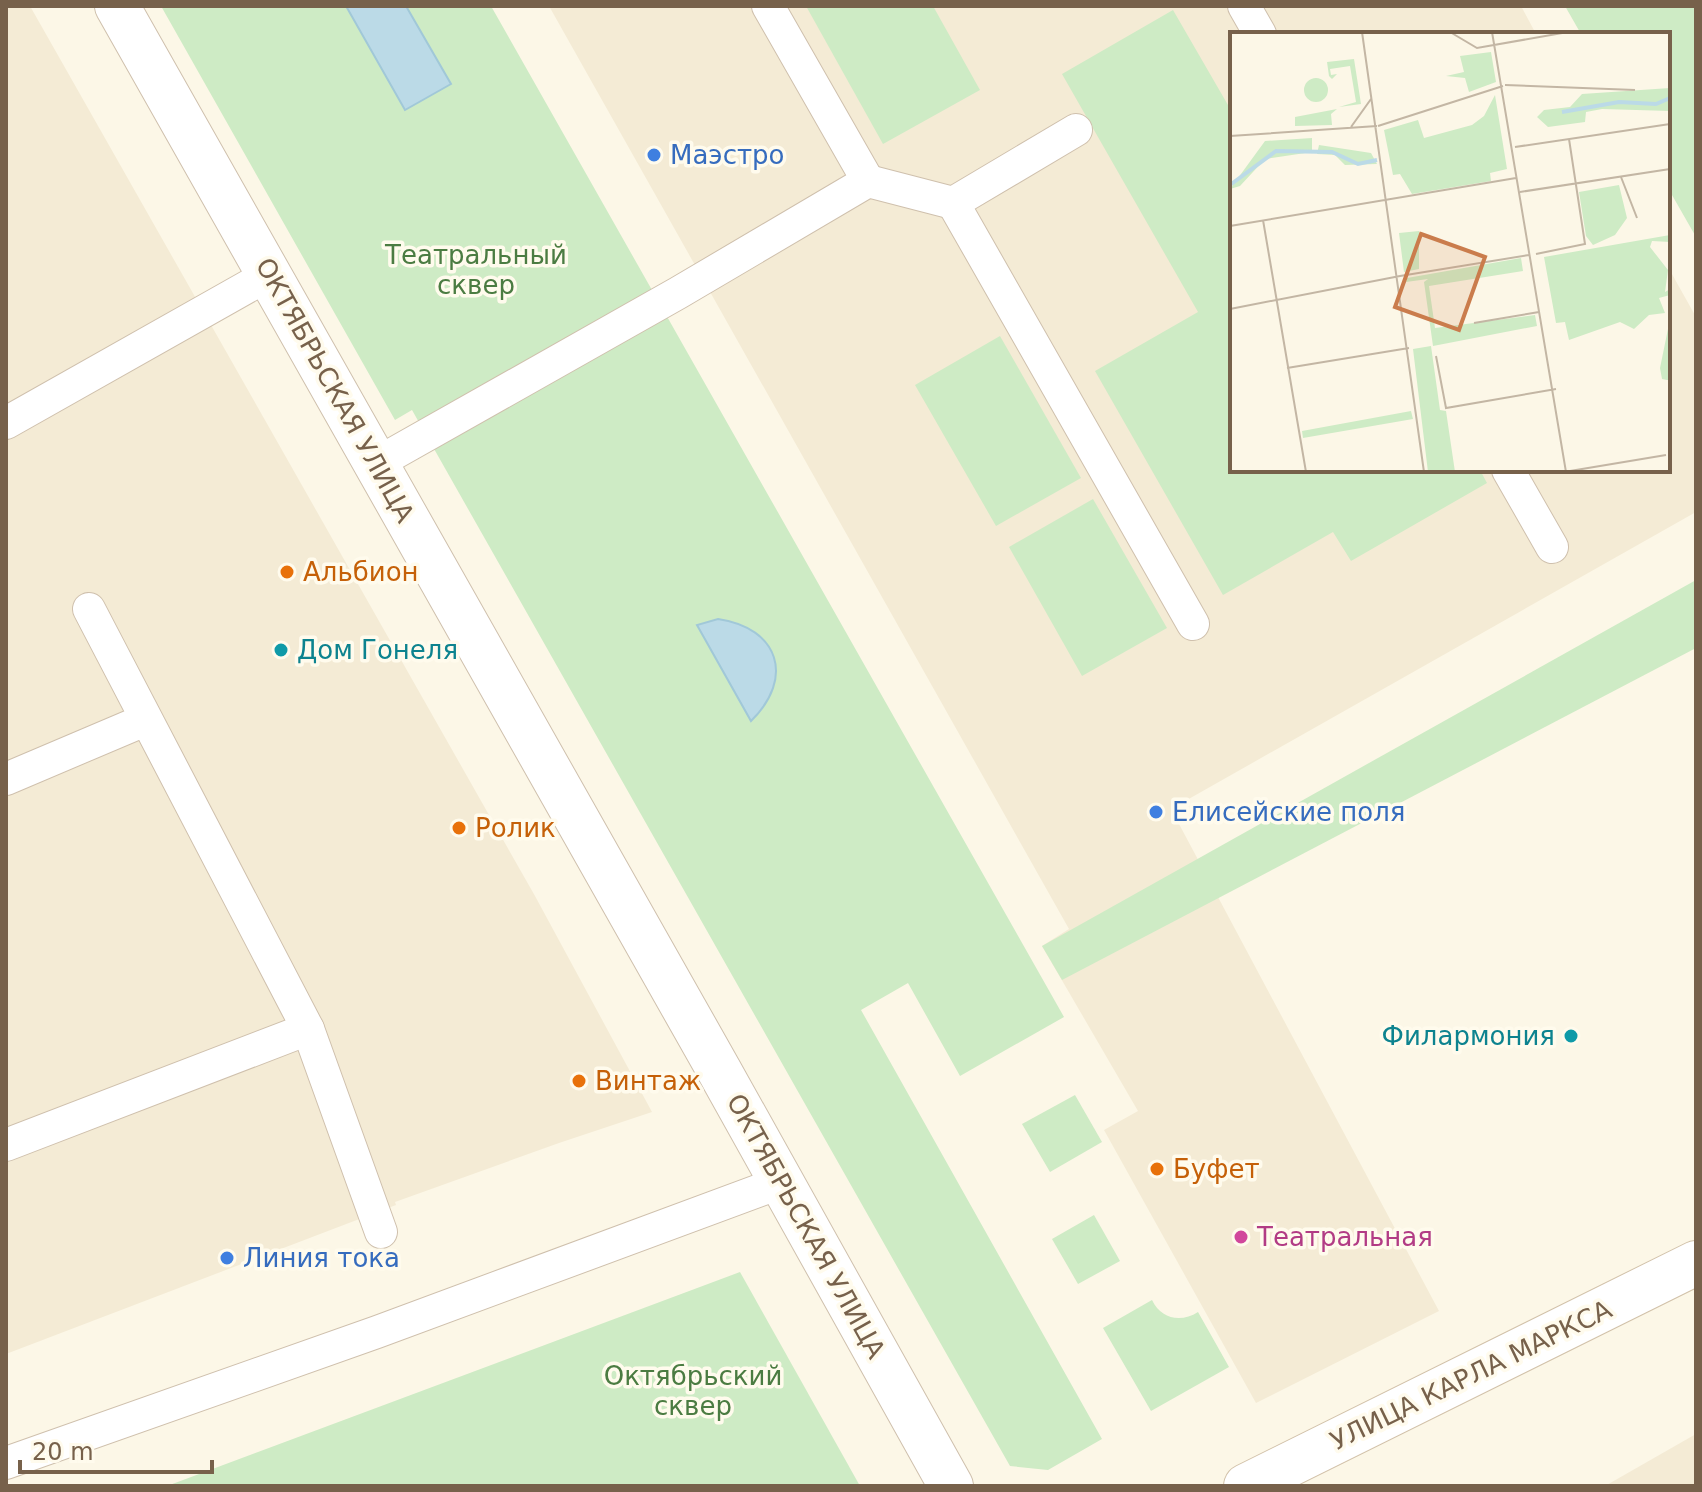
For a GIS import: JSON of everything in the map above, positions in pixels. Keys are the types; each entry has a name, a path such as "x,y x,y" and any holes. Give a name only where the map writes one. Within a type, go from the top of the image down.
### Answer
{"street":[{"name":"ОКТЯБРЬСКАЯ УЛИЦА","path":"117,6 951,1486"},
{"name":"УЛИЦА КАРЛА МАРКСА","path":"1246,1486 1696,1263"}],"lane":[{"path":"768,6 868,181"},
{"path":"1244,6 1259,32"},
{"path":"377,463 678,293 868,181 953,203 1076,130"},
{"path":"953,203 1193,624"},
{"path":"6,423 270,274"},
{"path":"1509,472 1552,547"},
{"path":"89,609 308,1029 381,1232"},
{"path":"6,779 145,720"},
{"path":"6,1145 308,1029"},
{"path":"6,1463 377,1332 782,1182"}],"shaded area":[{"path":"6,6 30,6 535,896 652,1112 395,1202 396,1205 6,1354"},
{"path":"549,6 1521,6 1535,32 1230,32 1230,472 1670,472 1670,271 1696,317 1696,512 1171,809 1439,1311 1256,1403 1104,1130 1138,1111 1042,946 1069,929"},
{"path":"1696,1434 1696,1486 1605,1486"}],"green space":[{"name":"Театральный сквер","path":"161,6 491,6 1064,1017 960,1076 908,983 861,1010 1102,1439 1048,1470 1010,1466 412,410 395,420"},
{"path":"806,6 933,6 980,90 883,144"},
{"path":"1565,6 1696,6 1696,237 1670,192 1670,32 1580,32"},
{"path":"1173,10 1230,109 1230,472 1481,472 1487,483 1351,561 1333,532 1223,595 1095,371 1198,312 1062,74"},
{"path":"1000,336 1081,478 996,526 915,385"},
{"path":"1093,499 1167,628 1082,676 1009,547"},
{"path":"1696,580 1696,648 1062,980 1042,946"},
{"path":"1075,1095 1102,1142 1050,1172 1022,1124"},
{"path":"1094,1215 1120,1261 1078,1284 1052,1239"},
{"name":"Октябрьский сквер","path":"740,1272 860,1486 167,1486"},
{"path":"1152,1300 1161,1311 1172,1317 1185,1317 1198,1312 1229,1367 1151,1411 1103,1328"}],"water":[{"path":"346,6 406,6 451,84 405,110"},
{"path":"718,619 739,624 755,633 767,644 774,657 776,672 773,688 765,705 751,721 697,625"}],"place":[{"name":"Маэстро","path":"654,155"},
{"name":"Альбион","path":"287,572"},
{"name":"Дом Гонеля","path":"281,650"},
{"name":"Елисейские поля","path":"1156,812"},
{"name":"Ролик","path":"459,828"},
{"name":"Филармония","path":"1571,1036"},
{"name":"Винтаж","path":"579,1081"},
{"name":"Буфет","path":"1157,1169"},
{"name":"Театральная","path":"1241,1237"},
{"name":"Линия тока","path":"227,1258"}]}
